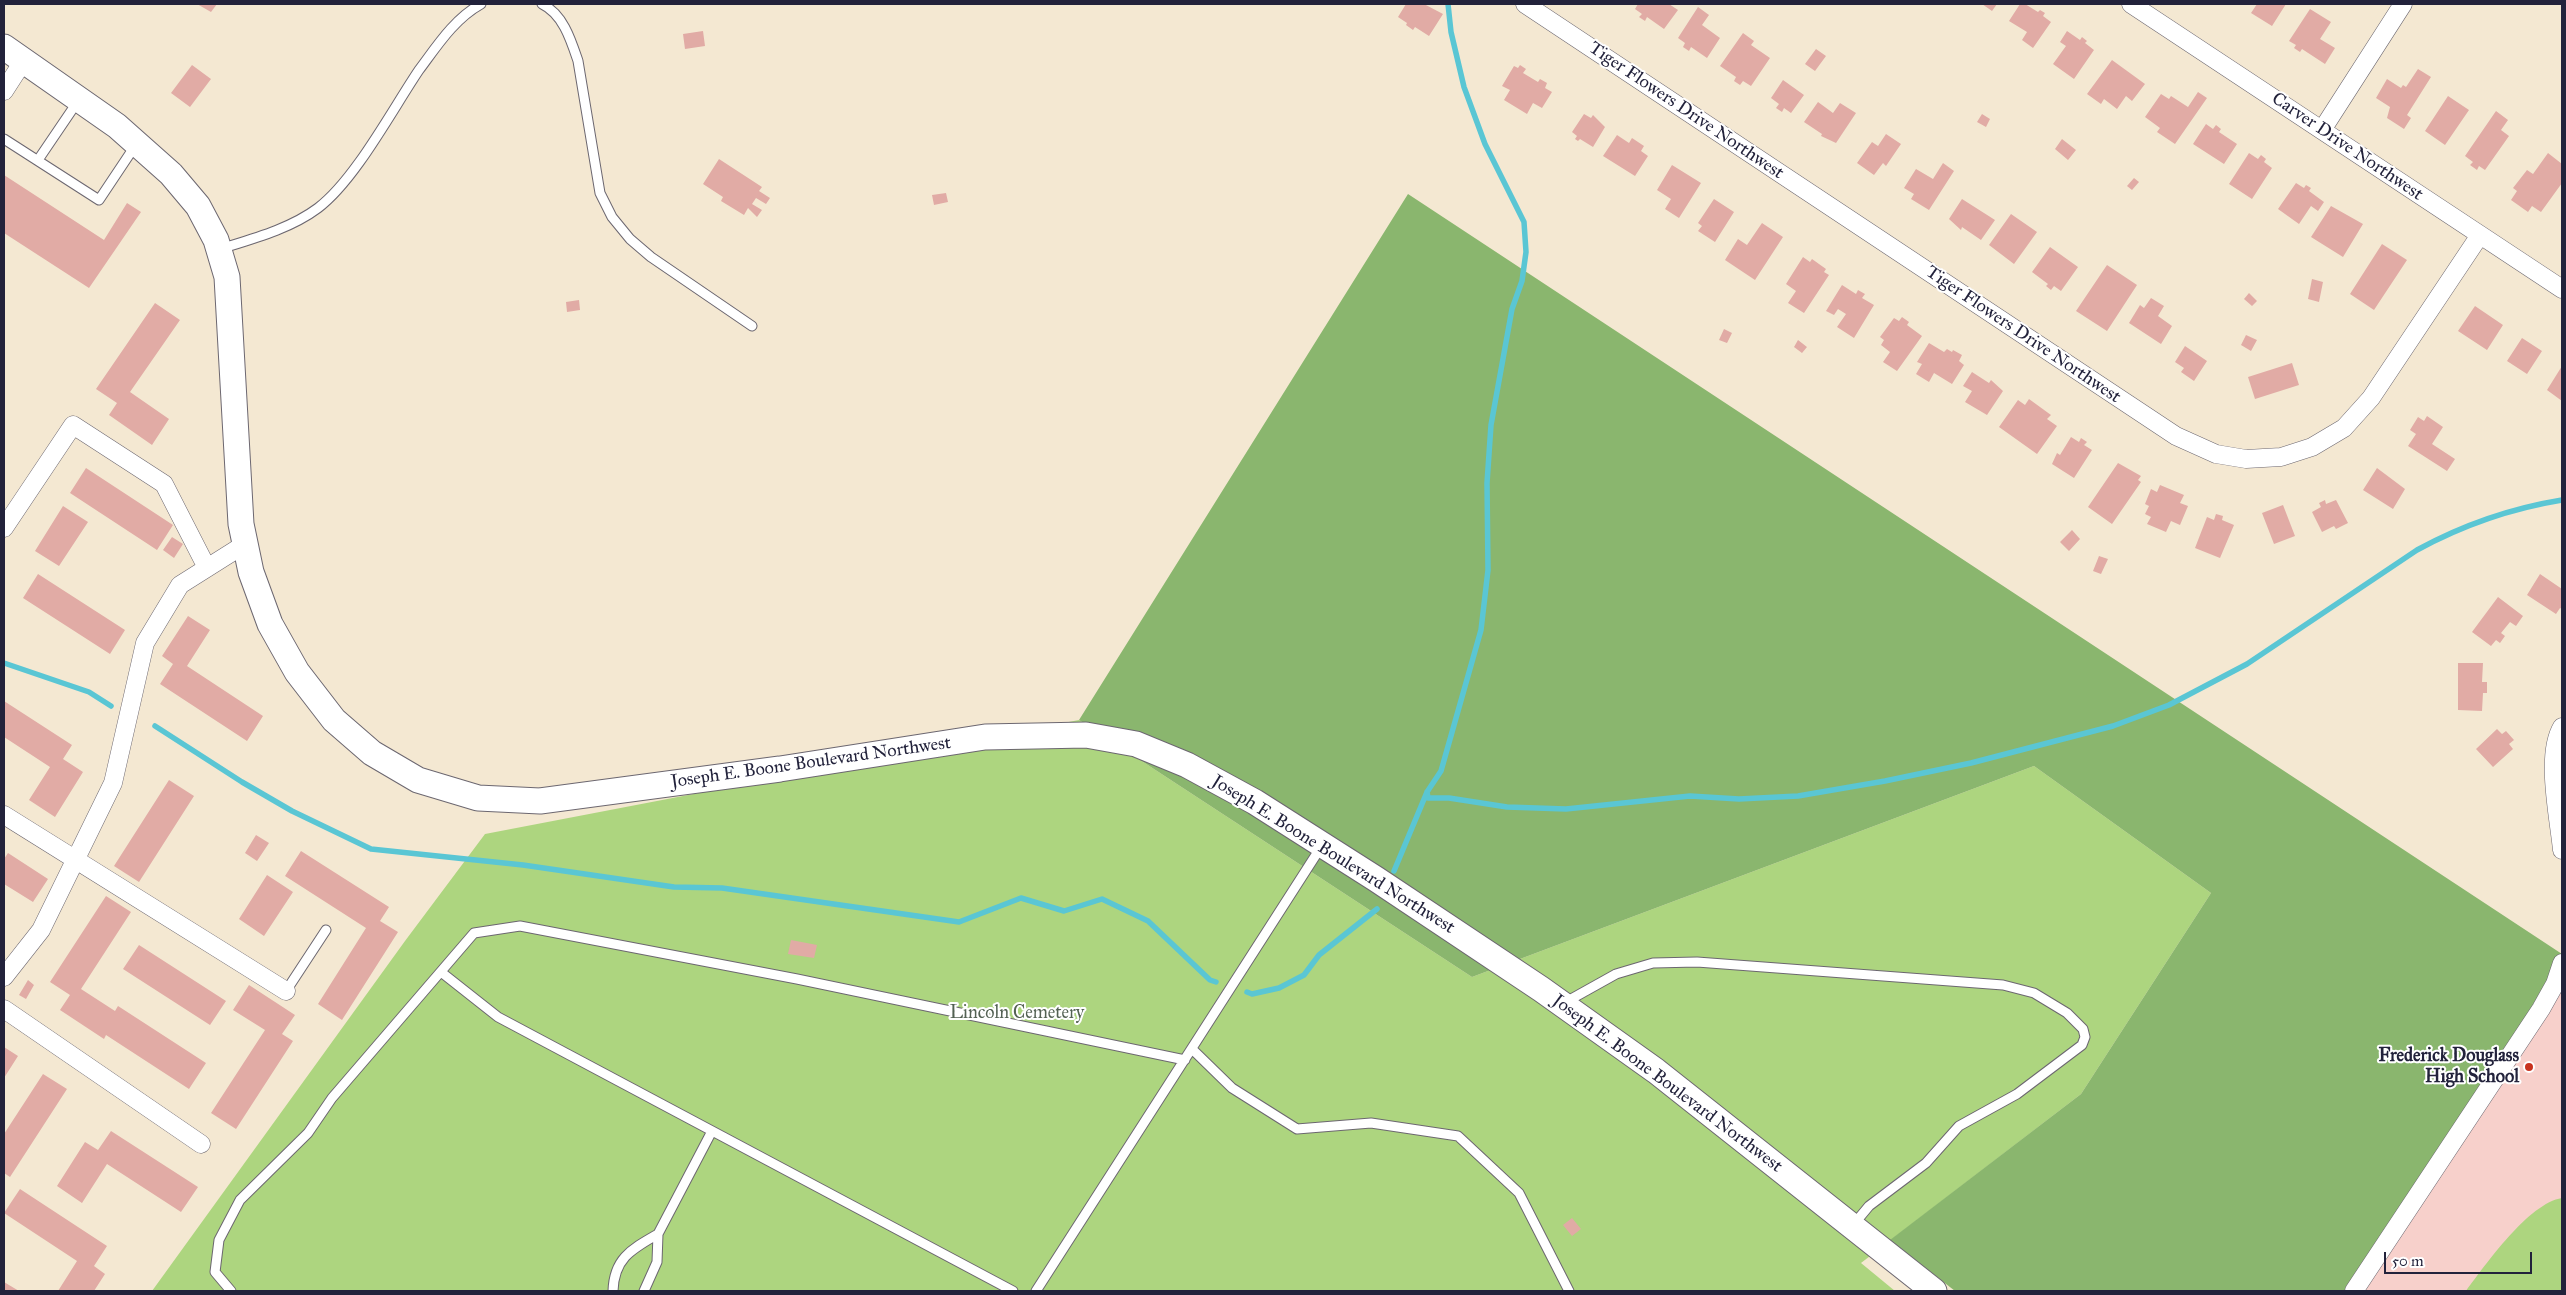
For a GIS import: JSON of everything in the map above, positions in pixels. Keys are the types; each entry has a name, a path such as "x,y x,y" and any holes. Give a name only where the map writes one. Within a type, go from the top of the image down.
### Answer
{"main road":[{"name":"Joseph E. Boone Boulevard Northwest","path":"14,53 79,99 136,143 172,174 198,206 219,249 228,277 241,524 251,572 270,624 297,672 334,720 372,753 418,780 478,798 540,801 771,770 986,737 1086,735 1136,744 1187,764 1255,802 1562,1004 1656,1071 1934,1291"}],"street":[{"name":"Tiger Flowers Drive Northwest","path":"1524,4 2176,436 2216,454 2246,459 2281,457 2312,447 2344,428 2371,398 2480,235"},
{"name":"Carver Drive Northwest","path":"2131,4 2562,289"},
{"path":"2322,130 2403,4"},
{"path":"4,91 14,53"},
{"path":"4,528 73,425 164,484 207,568"},
{"path":"4,977 41,930 113,783 145,643 180,585 245,544"},
{"path":"2562,727 2556,736 2554,775 2562,850"},
{"path":"4,814 75,861 286,991"},
{"path":"2354,1291 2541,1009 2555,984 2562,963"},
{"path":"4,1009 201,1144"}],"lane":[{"path":"219,249 258,237 298,220 318,208 338,189 436,46 455,24 481,4"},
{"path":"542,4 549,7 562,22 578,61 600,193 612,217 630,239 651,257 752,326"},
{"path":"38,160 79,99"},
{"path":"4,138 99,200 136,143"},
{"path":"1036,1291 1322,845"},
{"path":"231,1291 215,1272 219,1240 240,1200 308,1133 332,1098 474,933 520,926 797,979 1185,1060"},
{"path":"286,991 326,930"},
{"path":"1562,1004 1616,974 1653,963 1697,962 2002,985 2034,993 2067,1013 2083,1029 2086,1037 2082,1045 2017,1094 1959,1126 1926,1163 1870,1206 1852,1226"},
{"path":"442,972 498,1017 1012,1291"},
{"path":"1192,1048 1232,1088 1297,1129 1371,1123 1458,1136 1519,1193 1569,1291"},
{"path":"644,1291 658,1262 658,1234 712,1131"},
{"path":"613,1291 613,1278 627,1252 658,1234"}],"shaded area":[{"name":"Frederick Douglass High School","path":"2562,969 2562,1291 2347,1291"}],"green space":[{"path":"1408,194 2562,954 2562,969 2347,1291 1955,1291 1890,1240 2081,1094 2211,893 2034,766 1472,977 1079,720"},
{"name":"Lincoln Cemetery","path":"1079,720 1472,977 2034,766 2211,893 2081,1094 1861,1263 1895,1291 152,1291 405,941 485,834"},
{"path":"2562,1198 2562,1291 2466,1291 2496,1251 2522,1223 2549,1202"}],"building":[{"path":"197,4 217,4 211,12"},
{"path":"1406,4 1424,4 1443,14 1429,36 1415,27 1413,30 1398,17"},
{"path":"1638,4 1669,4 1678,10 1664,29 1647,17 1645,21 1639,17 1642,14 1635,9"},
{"path":"1982,4 1997,4 1992,11"},
{"path":"2020,4 2025,4 2038,12 2040,10 2045,13 2043,16 2051,22 2033,48 2022,40 2027,32 2009,21"},
{"path":"2257,4 2286,4 2272,26 2251,13"},
{"path":"1698,7 1709,15 1702,25 1720,38 1707,58 1691,47 1689,51 1683,47 1685,43 1678,38"},
{"path":"2310,9 2331,22 2320,39 2335,48 2325,64 2302,49 2300,52 2294,48 2296,45 2289,41"},
{"path":"703,31 705,46 685,49 683,34"},
{"path":"2067,31 2080,40 2082,37 2087,41 2085,43 2094,50 2074,79 2053,64 2066,46 2060,42"},
{"path":"1743,33 1754,41 1751,45 1770,58 1751,86 1743,81 1740,85 1734,81 1736,77 1720,66"},
{"path":"1816,49 1826,56 1815,71 1805,64"},
{"path":"2112,60 2145,84 2132,101 2126,96 2117,109 2104,99 2101,104 2087,94"},
{"path":"192,65 211,79 190,107 171,93"},
{"path":"1520,65 1526,69 1523,73 1538,82 1540,79 1547,83 1545,88 1552,92 1542,108 1533,103 1527,114 1504,100 1510,90 1502,86 1514,66 1518,68"},
{"path":"2418,69 2431,77 2407,115 2411,118 2404,129 2387,118 2390,107 2376,98 2387,79 2401,88 2403,85 2406,87"},
{"path":"1783,80 1804,95 1791,113 1784,108 1782,112 1776,108 1779,104 1771,98"},
{"path":"2198,92 2207,98 2175,144 2157,132 2160,128 2145,117 2161,94 2169,99 2171,96 2188,107"},
{"path":"2448,96 2469,110 2445,145 2425,131"},
{"path":"1818,102 1833,113 1840,103 1856,113 1836,143 1821,136 1822,134 1804,122"},
{"path":"2496,111 2508,120 2501,130 2509,136 2485,170 2479,166 2477,170 2470,165 2473,162 2465,156"},
{"path":"1584,114 1591,118 1593,115 1605,127 1593,147 1580,139 1578,141 1575,139 1577,136 1572,132"},
{"path":"1982,114 1990,119 1986,127 1977,122"},
{"path":"2206,124 2213,129 2216,125 2221,129 2219,132 2237,144 2224,164 2193,144"},
{"path":"1886,134 1901,144 1886,166 1883,163 1874,175 1857,163 1872,142 1878,146"},
{"path":"1617,135 1629,143 1632,138 1644,146 1641,151 1648,156 1635,176 1603,156"},
{"path":"2062,139 2076,150 2068,160 2055,149"},
{"path":"2249,153 2258,159 2261,155 2266,159 2264,162 2272,168 2252,199 2229,184"},
{"path":"2548,153 2562,164 2562,183 2541,212 2532,206 2528,212 2511,200 2517,191 2513,188 2527,170 2533,174"},
{"path":"719,159 762,187 759,191 770,198 766,204 756,198 752,204 762,210 757,217 748,208 744,215 721,201 723,197 703,184"},
{"path":"1943,163 1954,171 1929,210 1911,199 1914,194 1904,188 1916,169 1933,179"},
{"path":"1672,165 1701,183 1679,218 1665,209 1671,199 1657,190"},
{"path":"4,175 104,240 127,203 141,212 89,288 4,233"},
{"path":"2134,178 2139,182 2132,190 2127,186"},
{"path":"2296,183 2304,188 2306,185 2311,188 2309,191 2324,202 2318,211 2311,206 2299,224 2278,209"},
{"path":"946,193 948,202 934,205 932,195"},
{"path":"1714,199 1734,212 1715,242 1698,231 1702,226 1698,223"},
{"path":"1962,199 1995,220 1981,240 1962,227 1961,230 1949,219"},
{"path":"2331,206 2363,224 2343,257 2311,237"},
{"path":"2011,214 2037,232 2014,264 1989,245"},
{"path":"1762,223 1783,237 1755,280 1725,260 1738,239 1747,245"},
{"path":"2382,244 2407,260 2374,310 2350,294"},
{"path":"2050,247 2078,267 2061,291 2054,286 2051,290 2046,286 2048,284 2032,272"},
{"path":"1803,257 1810,262 1812,259 1826,269 1824,272 1829,275 1804,313 1788,303 1796,291 1786,284"},
{"path":"2107,265 2137,285 2107,331 2076,311"},
{"path":"2312,279 2323,282 2319,302 2308,299"},
{"path":"1842,285 1856,294 1858,290 1865,294 1862,298 1874,305 1854,338 1837,327 1846,314 1838,309 1834,315 1826,311"},
{"path":"2249,293 2257,301 2252,306 2244,299"},
{"path":"2151,298 2164,306 2158,316 2172,326 2161,344 2129,323 2140,305 2144,308"},
{"path":"579,300 580,310 567,312 566,302"},
{"path":"155,303 180,320 130,392 169,419 152,445 109,415 117,403 96,389"},
{"path":"2475,306 2503,325 2487,350 2458,331"},
{"path":"1902,317 1909,322 1907,325 1922,336 1897,371 1883,362 1890,352 1881,345 1884,340 1880,337 1894,318 1899,321"},
{"path":"1724,329 1732,333 1727,343 1719,340"},
{"path":"2246,335 2257,340 2251,351 2241,345"},
{"path":"2522,338 2542,351 2527,374 2507,361"},
{"path":"1798,340 1807,347 1802,353 1794,347"},
{"path":"1929,343 1944,352 1947,349 1952,352 1953,350 1962,355 1959,361 1964,365 1952,384 1934,373 1929,382 1916,374 1922,364 1917,362"},
{"path":"2185,346 2207,361 2194,381 2181,372 2184,368 2175,362"},
{"path":"2292,363 2299,385 2255,399 2248,377"},
{"path":"2562,366 2562,401 2547,390"},
{"path":"1972,372 1989,383 1991,380 2003,391 1987,415 1965,402 1972,391 1963,386"},
{"path":"2029,399 2051,415 2047,419 2057,426 2037,454 1999,427 2018,400 2025,405"},
{"path":"2427,416 2443,427 2432,444 2455,459 2447,471 2408,446 2416,434 2410,430 2418,417 2424,421"},
{"path":"2071,437 2079,442 2081,438 2087,442 2084,445 2092,450 2074,478 2052,464 2057,453 2060,455"},
{"path":"2118,463 2141,476 2138,480 2141,482 2112,524 2088,507"},
{"path":"86,468 173,525 157,550 70,493"},
{"path":"2377,468 2405,489 2393,509 2363,490"},
{"path":"2160,485 2184,495 2180,503 2188,506 2180,525 2171,521 2166,532 2147,524 2151,517 2145,514 2149,506 2145,504 2151,489 2157,492"},
{"path":"2325,500 2326,504 2336,500 2348,523 2336,529 2334,526 2322,532 2312,512 2321,507 2319,503"},
{"path":"2283,505 2295,536 2274,544 2262,513"},
{"path":"63,506 88,522 59,566 35,551"},
{"path":"2216,514 2223,516 2222,520 2234,525 2220,558 2195,548 2207,517 2214,520"},
{"path":"2072,530 2080,539 2069,551 2060,542"},
{"path":"172,537 183,544 174,558 163,550"},
{"path":"2099,556 2108,559 2101,574 2093,571"},
{"path":"38,574 125,630 110,654 23,598"},
{"path":"2540,574 2562,589 2562,609 2560,608 2556,614 2527,595"},
{"path":"2498,597 2523,616 2516,626 2510,622 2501,633 2505,636 2500,643 2496,640 2491,646 2472,632"},
{"path":"188,616 210,630 187,666 263,716 247,741 160,684 173,664 162,656"},
{"path":"2458,663 2483,663 2482,682 2487,682 2487,693 2483,693 2482,711 2458,710"},
{"path":"4,701 72,745 63,759 83,772 55,817 29,800 50,767 4,737"},
{"path":"2497,729 2502,734 2506,731 2514,740 2509,744 2513,749 2493,767 2476,749"},
{"path":"169,780 194,796 139,882 114,866"},
{"path":"256,835 269,843 257,861 245,853"},
{"path":"301,851 389,907 380,921 398,932 342,1020 318,1004 366,928 285,876"},
{"path":"8,853 48,879 33,902 4,884 4,859"},
{"path":"267,875 293,892 264,936 239,919"},
{"path":"106,896 131,912 81,989 115,1011 118,1006 206,1063 189,1089 106,1035 104,1039 60,1010 70,995 50,982"},
{"path":"791,940 817,945 814,958 788,954"},
{"path":"139,945 226,1001 210,1025 123,969"},
{"path":"28,980 34,985 26,999 19,995"},
{"path":"249,985 295,1015 282,1034 293,1041 236,1129 211,1113 265,1030 233,1010"},
{"path":"4,1047 18,1056 4,1078"},
{"path":"43,1074 67,1089 10,1177 4,1173 4,1134"},
{"path":"111,1131 198,1187 181,1212 107,1164 82,1203 57,1186 85,1142 98,1150"},
{"path":"20,1189 107,1246 94,1266 105,1274 94,1291 58,1291 77,1261 4,1213"},
{"path":"1572,1218 1581,1229 1572,1236 1563,1225"},
{"path":"4,1282 19,1291 4,1291"}],"waterway":[{"path":"1394,871 1427,792 1441,771 1481,630 1488,570 1487,483 1491,425 1512,309 1522,281 1526,252 1524,222 1485,144 1464,87 1451,32 1448,4"},
{"path":"1427,792 1428,798 1449,798 1507,807 1566,809 1690,796 1739,799 1798,796 1885,781 1971,763 2113,726 2169,705 2247,664 2417,550 2434,541 2506,513 2562,500"},
{"path":"4,663 89,692 111,706"},
{"path":"155,726 242,782 292,811 371,849 523,865 674,887 722,888 959,922 1021,898 1064,911 1102,899 1148,921 1210,980 1216,982"},
{"path":"1247,992 1252,994 1279,988 1304,975 1319,955 1377,909"}],"place":[{"name":"Frederick Douglass High School","path":"2529,1067"}]}
